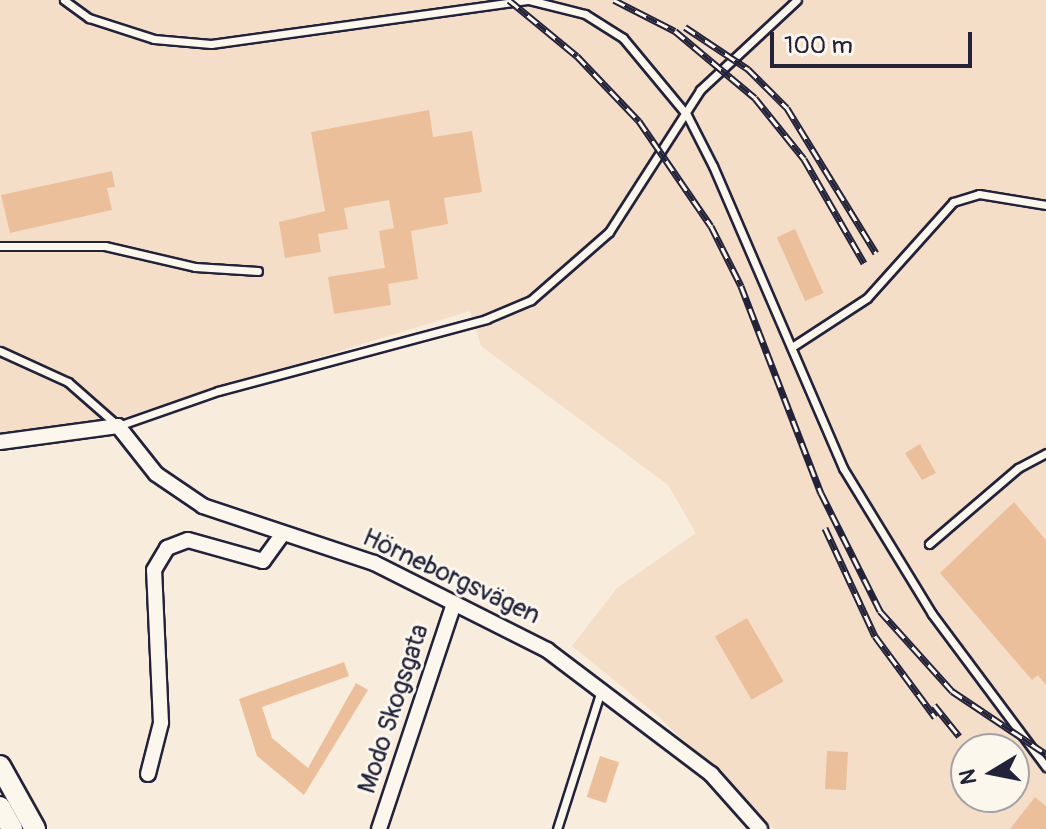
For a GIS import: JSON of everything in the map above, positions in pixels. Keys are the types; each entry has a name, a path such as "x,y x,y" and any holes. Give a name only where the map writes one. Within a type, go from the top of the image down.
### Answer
{"main road":[{"path":"0,766 35,829"},
{"path":"0,807 12,829"}],"street":[{"path":"0,442 118,426"},
{"name":"Hörneborgsvägen","path":"118,426 156,474 203,506 374,563 547,650 711,774 760,829"},
{"path":"148,774 161,723 154,570 167,548 188,540 263,561 283,533"},
{"name":"Modo Skogsgata","path":"379,829 454,603"}],"lane":[{"path":"64,0 89,18 154,39 211,44 481,4 550,1 623,38 687,115 795,345 843,468 932,614 1046,767"},
{"path":"0,351 68,382 118,426 231,387 486,319 531,300 609,232 687,115 741,46 797,0"},
{"path":"795,345 867,298 953,202 979,194 1046,205"},
{"path":"0,246 105,246 195,267 258,271"},
{"path":"929,544 1018,468 1046,453"},
{"path":"557,829 601,690"}],"shaded area":[{"path":"0,0 1046,0 1046,829 774,829 658,716 572,646 617,588 696,533 668,485 481,346 470,311 108,422 0,436"}],"building":[{"path":"429,110 433,137 472,131 482,192 444,198 448,224 411,231 418,279 388,284 391,305 334,314 328,277 385,268 379,231 394,228 389,200 344,208 348,229 318,234 321,252 285,258 279,222 325,211 311,132"},
{"path":"112,171 115,187 107,188 112,210 10,233 1,195"},
{"path":"795,229 823,293 805,301 777,237"},
{"path":"920,444 936,473 922,480 905,453"},
{"path":"1014,502 1046,540 1046,685 1038,675 1032,680 940,573"},
{"path":"747,618 784,681 751,700 715,636"},
{"path":"344,662 349,676 262,707 272,738 308,768 356,683 368,690 304,795 257,756 239,699"},
{"path":"827,751 848,752 846,790 825,789"},
{"path":"600,756 619,762 606,803 587,797"},
{"path":"1035,797 1046,806 1046,829 1010,829 1022,813 1030,813 1030,803"}],"railway":[{"path":"509,0 577,56 639,121 711,226 741,286 821,493 880,611 952,691 1046,754"},
{"path":"614,0 675,31 755,98 804,159 864,263"},
{"path":"685,27 748,69 787,108 876,253"},
{"path":"825,528 875,636 935,717"},
{"path":"934,705 957,733"}]}
